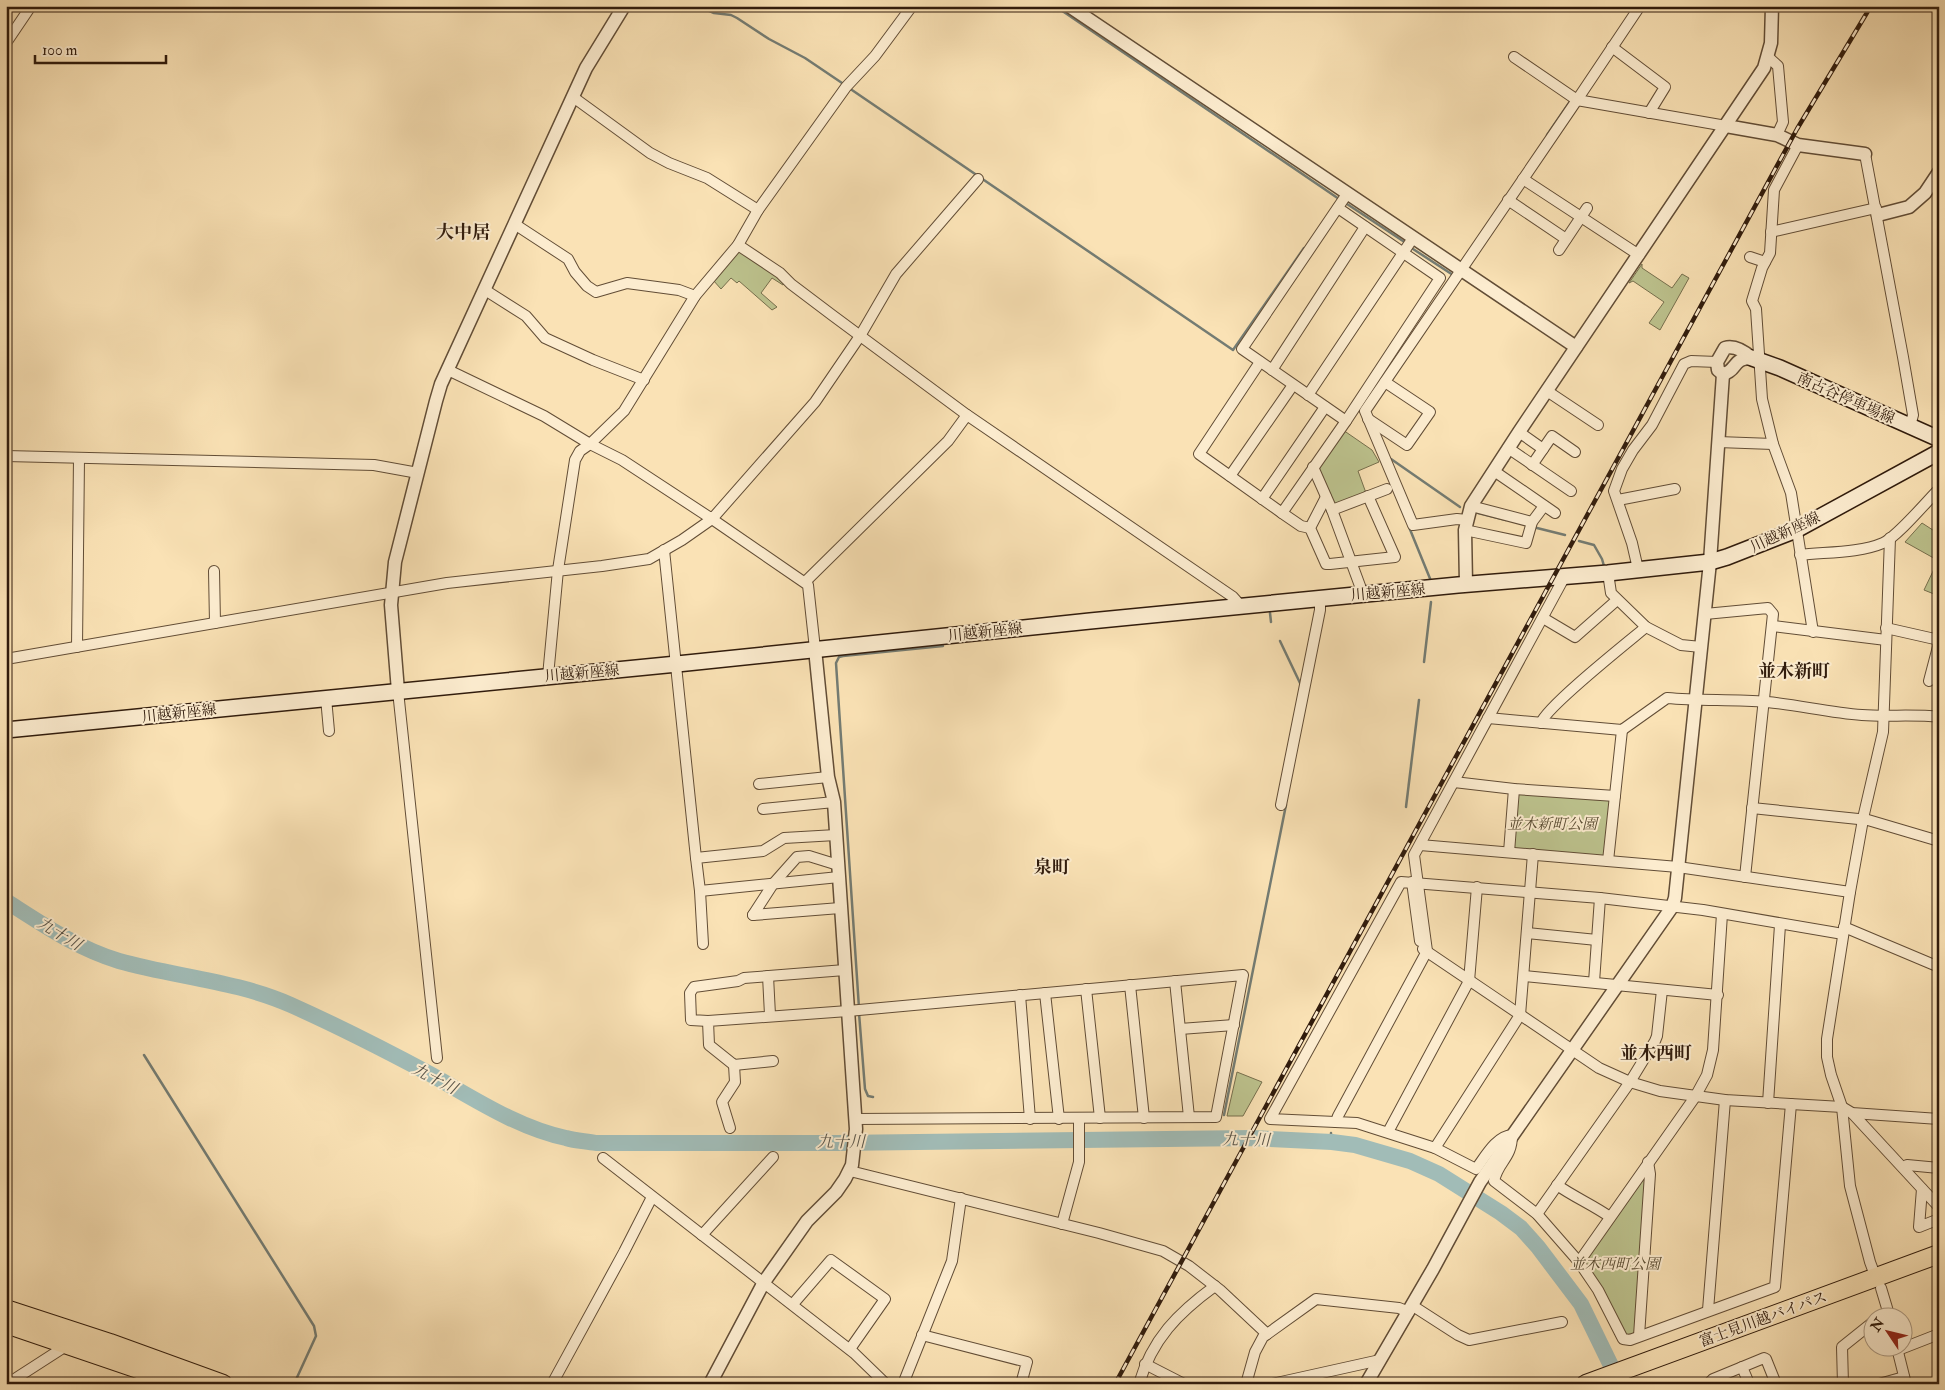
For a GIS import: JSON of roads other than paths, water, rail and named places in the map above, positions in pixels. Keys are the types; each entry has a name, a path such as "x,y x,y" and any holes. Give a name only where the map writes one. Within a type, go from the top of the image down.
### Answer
{"highway":[{"name":"富士見川越バイパス","path":"1878,1283 1939,1254"},
{"name":"富士見川越バイパス","path":"1591,1382 1639,1370 1878,1283 1939,1267"},
{"path":"6,1309 223,1384"},
{"path":"6,1324 182,1384"},
{"name":"富士見川越バイパス","path":"1619,1384 1639,1370"}],"main road":[{"name":"南古谷停車場線","path":"1749,360 1939,439"},
{"name":"川越新座線","path":"6,730 1320,598 1608,573 1710,562 1796,530 1939,452"}],"street":[{"path":"6,43 31,6"},
{"path":"437,1058 398,691 391,605 395,562 436,401 448,370 573,97 597,48 624,6"},
{"path":"548,676 558,570 572,468 580,451 590,444 624,411 695,296 738,246 758,210 846,87 875,56 912,6"},
{"path":"1069,6 1460,270 1504,306 1576,347"},
{"path":"1544,506 1532,522 1526,543 1466,525 1457,519 1413,525 1365,411 1640,6"},
{"path":"1466,584 1466,525 1471,506 1764,68 1771,43 1772,6"},
{"path":"1612,47 1666,87 1649,113"},
{"path":"1514,57 1577,100 1777,135 1798,145 1865,154 1913,415 1910,426"},
{"path":"1768,57 1778,66 1783,122 1777,135"},
{"path":"573,97 650,153 669,163 707,178 758,210"},
{"path":"1638,569 1632,543 1614,491 1622,469 1632,450 1652,425 1684,364 1691,361 1730,372 1749,360 1756,309 1752,301 1765,262 1770,253 1774,190 1798,145"},
{"path":"1771,232 1857,211 1877,211 1909,207 1924,193 1939,172"},
{"path":"6,659 447,583 649,559 712,519 815,402 860,336 896,274 978,179"},
{"path":"1523,179 1639,255"},
{"path":"1346,421 1242,349 1347,194"},
{"path":"1508,200 1566,239"},
{"path":"1282,513 1346,421 1440,278 1338,208"},
{"path":"1559,250 1588,208"},
{"path":"516,225 568,259 575,272 587,286 596,292 627,283 679,290 695,296"},
{"path":"1272,370 1365,227"},
{"path":"1308,395 1413,238"},
{"path":"738,246 780,273 791,284 967,415 1233,597 1241,606"},
{"path":"1750,257 1765,262"},
{"path":"485,290 526,316 545,338 592,360 644,380"},
{"path":"1366,1384 1411,1309 1480,1182 1672,907 1710,562 1718,442 1720,368 1722,351 1727,347 1732,347 1747,354 1762,399 1772,444 1791,493 1813,632"},
{"path":"1260,362 1199,454 1301,526 1310,528"},
{"path":"448,370 544,416 627,464 805,582 809,589 828,777 834,802 855,1124 854,1155 850,1171 836,1192 807,1221 764,1282 710,1384"},
{"path":"1368,419 1407,446 1430,412 1385,382"},
{"path":"1230,476 1293,385"},
{"path":"1547,391 1598,425"},
{"path":"1262,498 1325,406"},
{"path":"805,582 942,448 967,415"},
{"path":"1519,432 1543,449"},
{"path":"1532,465 1552,436 1575,452"},
{"path":"1718,442 1772,444"},
{"path":"1508,448 1571,491"},
{"path":"6,456 374,465 418,473"},
{"path":"77,647 80,458"},
{"path":"1313,467 1332,510 1363,594"},
{"path":"1494,471 1555,514"},
{"path":"1332,510 1387,489"},
{"path":"1618,500 1676,489"},
{"path":"1800,555 1867,548 1883,543 1939,489"},
{"path":"1310,528 1326,564 1395,557 1368,496"},
{"path":"1310,528 1326,497"},
{"path":"1471,506 1532,522"},
{"path":"1886,1308 1870,1262 1850,1186 1842,1107 1831,1075 1827,1039 1850,892 1883,732 1890,538"},
{"path":"664,550 700,891 703,944"},
{"path":"214,571 215,623"},
{"path":"1608,573 1611,593 1646,627 1681,645 1701,647"},
{"path":"1332,1122 1338,1116 1379,1033 1424,950 1414,855 1565,576"},
{"path":"1281,805 1320,610 1320,598"},
{"path":"1543,618 1575,637 1617,600"},
{"path":"1704,614 1768,608 1774,614 1745,878"},
{"path":"1773,626 1886,640"},
{"path":"1541,723 1545,716 1577,686 1646,627"},
{"path":"1886,628 1939,641 1935,669 1929,681"},
{"path":"326,698 329,731"},
{"path":"1488,718 1622,730 1664,698 1695,701 1764,702 1807,707 1833,713 1939,717"},
{"path":"1608,861 1622,730"},
{"path":"759,784 828,777"},
{"path":"1454,782 1514,789 1615,796"},
{"path":"1509,852 1514,789"},
{"path":"763,809 834,802"},
{"path":"1752,808 1864,820 1939,842"},
{"path":"696,858 764,851 784,838 836,835"},
{"path":"1420,844 1678,866 1745,878 1850,892"},
{"path":"1435,1148 1520,1015 1533,854"},
{"path":"839,871 809,856 797,857 773,884 753,915 840,908"},
{"path":"700,891 773,884 839,871"},
{"path":"1512,1135 1505,1135 1498,1140 1476,1169 1435,1148 1357,1123 1270,1119 1399,884 1404,881 1600,898 1722,914 1780,925 1843,931 1939,967"},
{"path":"1388,1132 1469,981 1476,888"},
{"path":"1594,982 1600,898"},
{"path":"1579,1262 1702,1086 1713,1050 1722,914"},
{"path":"1768,1103 1780,925"},
{"path":"1527,933 1597,940"},
{"path":"1424,950 1599,1068 1630,1082 1660,1091 1695,1097 1842,1107 1852,1112 1922,1189 1935,1198 1939,1207"},
{"path":"845,970 744,978 738,981 694,987 690,993 691,1020 708,1021 770,1015 848,1011 1244,975 1216,1118 1100,1118 1079,1123 1058,1119 1030,1119 855,1124"},
{"path":"768,976 770,1015"},
{"path":"1524,976 1718,995"},
{"path":"1175,981 1189,1117"},
{"path":"1130,985 1144,1118"},
{"path":"1086,989 1100,1118"},
{"path":"1537,1214 1630,1082 1657,1036 1662,990"},
{"path":"1045,993 1058,1119"},
{"path":"1020,995 1030,1119"},
{"path":"708,1021 709,1045 734,1065 773,1061"},
{"path":"1180,1029 1234,1025"},
{"path":"730,1128 722,1102 735,1082 734,1065"},
{"path":"1708,1310 1725,1100"},
{"path":"1512,1135 1511,1151 1495,1175 1494,1181 1537,1214 1579,1262 1598,1290 1623,1339 1630,1340 1708,1310 1776,1288 1791,1104"},
{"path":"1852,1112 1939,1119"},
{"path":"1062,1224 1079,1162 1079,1123"},
{"path":"702,1235 773,1157"},
{"path":"603,1158 850,1349 886,1384"},
{"path":"1639,1336 1650,1174 1648,1162"},
{"path":"1903,1167 1907,1164 1939,1168"},
{"path":"850,1171 1163,1251 1189,1266 1215,1286 1267,1334"},
{"path":"1557,1185 1610,1217"},
{"path":"1922,1189 1919,1227 1939,1219"},
{"path":"552,1384 652,1197"},
{"path":"903,1384 952,1260 961,1198"},
{"path":"793,1304 831,1260 885,1299 850,1349"},
{"path":"1138,1384 1153,1347 1173,1322 1191,1304 1215,1286"},
{"path":"1246,1384 1254,1352 1263,1338 1316,1299 1411,1309 1469,1340 1562,1322"},
{"path":"1843,1384 1842,1347 1862,1331"},
{"path":"1912,1344 1939,1334"},
{"path":"922,1335 1027,1362 1021,1384"},
{"path":"7,1384 68,1345 88,1336"},
{"path":"1708,1384 1713,1378 1764,1358 1776,1384"},
{"path":"1879,1384 1905,1380 1900,1358"},
{"path":"1272,1384 1380,1360"},
{"path":"1145,1364 1184,1384"},
{"path":"1742,1367 1748,1381"}],"waterway":[{"path":"698,6 714,13 731,15 737,18 769,39 805,58 845,85"},
{"path":"1055,6 1339,199"},
{"path":"849,88 1233,350 1304,248"},
{"path":"1547,135 1571,100"},
{"path":"1344,202 1406,243"},
{"path":"1410,247 1453,275"},
{"path":"1391,459 1460,507"},
{"path":"1478,513 1506,520"},
{"path":"1409,527 1431,581"},
{"path":"1533,527 1565,535"},
{"path":"1579,541 1594,545 1604,566"},
{"path":"1424,662 1431,602"},
{"path":"1270,613 1271,622"},
{"path":"1280,641 1300,683"},
{"path":"859,1008 836,663 839,657 843,656 943,646"},
{"path":"1406,807 1419,700"},
{"path":"1224,1115 1286,805"},
{"name":"九十川","path":"6,901 61,935 104,956 249,990 291,1005 396,1056 513,1120 574,1140 596,1143 837,1143 1252,1138 1355,1145 1410,1161 1439,1174 1501,1213 1521,1228 1538,1247 1581,1304 1620,1384"},
{"path":"859,1013 865,1089 868,1096 873,1097"},
{"path":"144,1055 314,1326 316,1336 294,1384"},
{"path":"1331,1133 1331,1142"}],"railway":[{"path":"1115,1384 1797,129 1871,6"}],"district":[{"name":"大中居","path":"463,232"},
{"name":"並木新町","path":"1794,671"},
{"name":"泉町","path":"1052,867"},
{"name":"並木西町","path":"1656,1053"}],"park label":[{"name":"並木新町公園","path":"1552,824"},
{"name":"並木西町公園","path":"1615,1264"}]}
